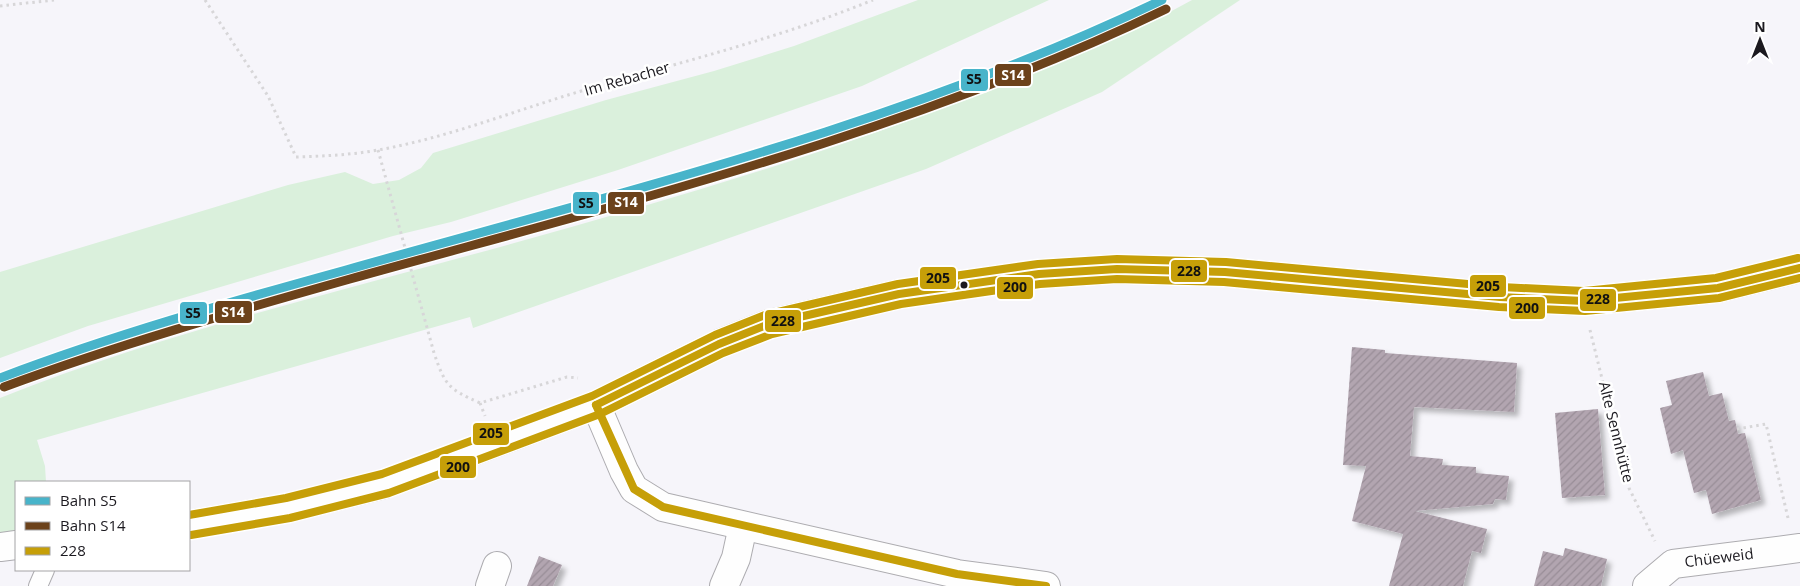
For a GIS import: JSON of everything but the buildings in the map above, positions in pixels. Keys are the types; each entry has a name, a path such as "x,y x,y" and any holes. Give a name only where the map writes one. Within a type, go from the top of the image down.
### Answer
{"main road":[{"path":"190,525 288,508 385,484 596,405 720,344 769,324 899,294 1039,274 1117,269 1225,272 1500,297 1584,301 1718,288 1800,268"},
{"path":"596,405 624,471 634,489 663,508 957,574 1046,586"},
{"path":"724,586 736,558 743,526"},
{"name":"Chüeweid","path":"1647,586 1673,564 1795,537"},
{"path":"0,547 15,545"}],"lane":[{"path":"38,586 45,571"}],"path":[{"path":"0,6 54,0"},
{"name":"Im Rebacher","path":"205,0 268,96 296,157 338,156 378,150 452,132 576,93 735,48 830,18 873,0"},
{"path":"378,150 434,353 442,377 452,390 480,403 567,377 575,377 582,381 596,405"},
{"name":"Alte Sennhütte","path":"1588,322 1629,488 1655,541"},
{"path":"480,403 486,418"},
{"path":"1737,429 1766,424 1795,537"}],"green space":[{"path":"918,0 1049,0 862,86 618,170 451,222 393,236 88,326 0,358 0,272 288,185 345,172 373,184 399,180 421,168 433,153 606,100 714,71 794,46"},
{"path":"1192,0 1240,0 1102,92 926,169 473,328 470,317 37,440 45,466 46,481 15,481 15,531 0,533 0,398 108,358 219,324 706,188 837,146 995,88 1109,41"}],"rail line":[{"name":"S5","path":"0,378 85,347 172,320 657,183 760,153 862,120 964,84 1064,44 1162,0"},
{"name":"S14","path":"4,387 132,343 350,279 661,193 867,129 968,93 1068,53 1166,9"}],"transit line":[{"name":"205","path":"190,515 286,498 382,474 592,396 715,335 765,315 898,284 1038,264 1117,259 1226,262 1501,287 1584,291 1716,278 1798,258"},
{"name":"228","path":"596,405 719,344 769,324 899,294 1039,274 1117,269 1225,272 1500,297 1584,301 1718,288 1800,268"},
{"name":"200","path":"191,535 290,518 389,493 600,414 723,353 772,334 901,304 1040,284 1117,279 1224,282 1499,307 1585,311 1719,298 1800,278"},
{"name":"228","path":"596,405 634,489 663,507 957,574 1046,586"}]}
